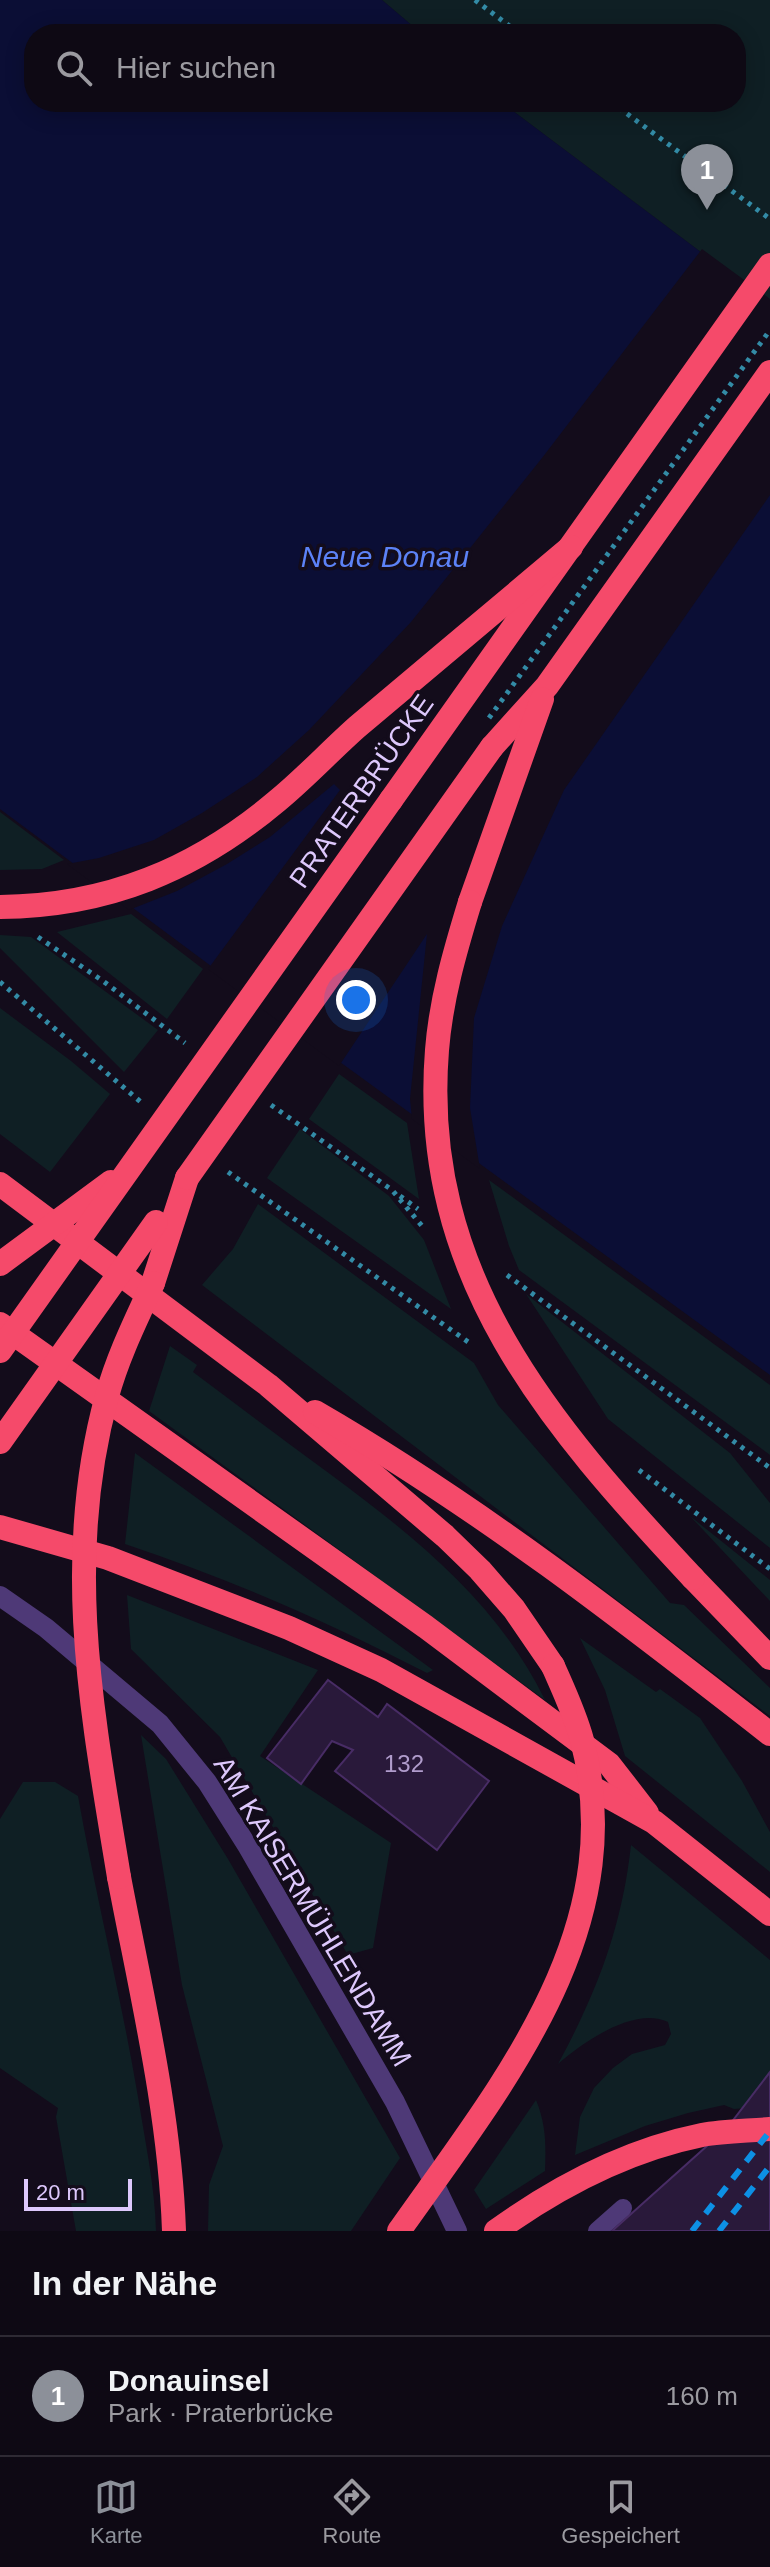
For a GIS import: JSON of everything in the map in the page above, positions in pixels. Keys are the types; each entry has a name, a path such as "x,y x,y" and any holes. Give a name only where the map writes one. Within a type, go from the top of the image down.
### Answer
{"highway":[{"name":"PRATERBRÜCKE","path":"0,1351 770,265"},
{"path":"0,1442 492,747 547,686 770,372"},
{"path":"0,907 50,905 123,890 172,871 220,843 277,802 355,729 571,547"},
{"path":"547,686 455,951 443,1001 435,1104 438,1154 448,1205 483,1301 536,1393 576,1448 620,1500 770,1658"},
{"path":"0,1264 129,1169"},
{"path":"174,2231 154,2062 91,1711 84,1623 84,1541 92,1462 107,1395 126,1340 153,1283 187,1178"},
{"path":"0,1184 268,1385 445,1536 514,1609 553,1666 570,1704 582,1739 593,1810 589,1883 581,1920 559,1980 532,2034 472,2128 399,2231"},
{"path":"0,1324 426,1627 609,1764 654,1822"},
{"path":"268,1385 367,1442 504,1534 610,1610 770,1734"},
{"path":"0,1527 108,1558 289,1628 381,1670 654,1822 770,1914"},
{"path":"496,2231 528,2208 585,2176 647,2150 704,2135 770,2129"}],"street":[{"name":"AM KAISERMÜHLENDAMM","path":"0,1596 46,1628 160,1724 207,1782 248,1847 395,2102 457,2231"}],"lane":[{"path":"597,2231 623,2208"}],"path":[{"path":"475,0 507,24"},
{"path":"625,112 770,219"},
{"path":"33,933 186,1044"},
{"path":"0,982 152,1112"},
{"path":"270,1105 430,1218"},
{"path":"221,1167 479,1350 473,1335"},
{"path":"392,1190 430,1235"},
{"path":"506,1274 770,1468"}],"shaded area":[{"path":"382,0 770,0 770,304 514,112 746,112 746,24 410,24"},
{"path":"0,812 64,860 42,869 0,870"},
{"path":"131,914 203,969 167,1019 57,932"},
{"path":"0,935 31,937 158,1030 124,1072 0,948"},
{"path":"0,1008 110,1094 50,1172 0,1134"},
{"path":"339,1074 407,1123 419,1199 309,1119"},
{"path":"300,1129 389,1196 424,1240 451,1309 267,1178"},
{"path":"489,1180 770,1385 770,1455 519,1270"},
{"path":"258,1204 474,1363 498,1405 670,1603 684,1605 770,1688 770,1716 202,1285 233,1249"},
{"path":"526,1294 730,1453 770,1503 770,1548 608,1419"},
{"path":"170,1346 197,1365 193,1372 423,1547 503,1632 545,1700 149,1411"},
{"path":"135,1453 433,1670 427,1673 279,1602 125,1544"},
{"path":"690,1516 770,1580 770,1601"},
{"path":"127,1595 318,1670 260,1756 391,1843 373,1948 348,1955 220,1737 131,1649"},
{"path":"580,1638 656,1692 660,1689 700,1718 742,1781 770,1832 770,1872 625,1756 605,1690"},
{"path":"141,1735 166,1759 228,1859 400,2158 351,2231 208,2231 209,2185 223,2146 182,1985"},
{"path":"23,1782 55,1782 78,1796 131,2059 152,2181 156,2231 76,2231 56,2117 58,2108 0,2068 0,1819"},
{"path":"631,1845 770,1960 770,2106 734,2109 724,2105 688,2113 645,2126 575,2155 580,2117 594,2088 632,2054 665,2045 671,2034 668,2022 654,2018 640,2019 594,2037 558,2064 585,2011 606,1958 621,1904"},
{"path":"536,2100 545,2135 545,2171 486,2209 474,2190"}],"water":[{"name":"Neue Donau","path":"0,0 382,0 410,24 24,24 24,112 514,112 770,304 770,1375 340,1062 0,809"}],"pier":[{"path":"702,249 770,299 770,495 564,790 502,926 474,1018 470,1108 480,1169 412,1119 410,1099 427,934 339,1066 208,969 340,790 334,784 270,837 227,864 177,891 129,910 67,864 99,858 154,840 257,777 309,730 411,622 542,458"}],"building":[{"path":"328,1680 378,1717 387,1704 489,1781 437,1850 335,1771 353,1750 332,1741 301,1784 267,1758"},
{"path":"770,2072 770,2231 612,2231 727,2128"}],"railway":[{"path":"692,2231 770,2131"},
{"path":"719,2231 770,2166"}],"place":[{"name":"Donauinsel","path":"707,210"}]}
